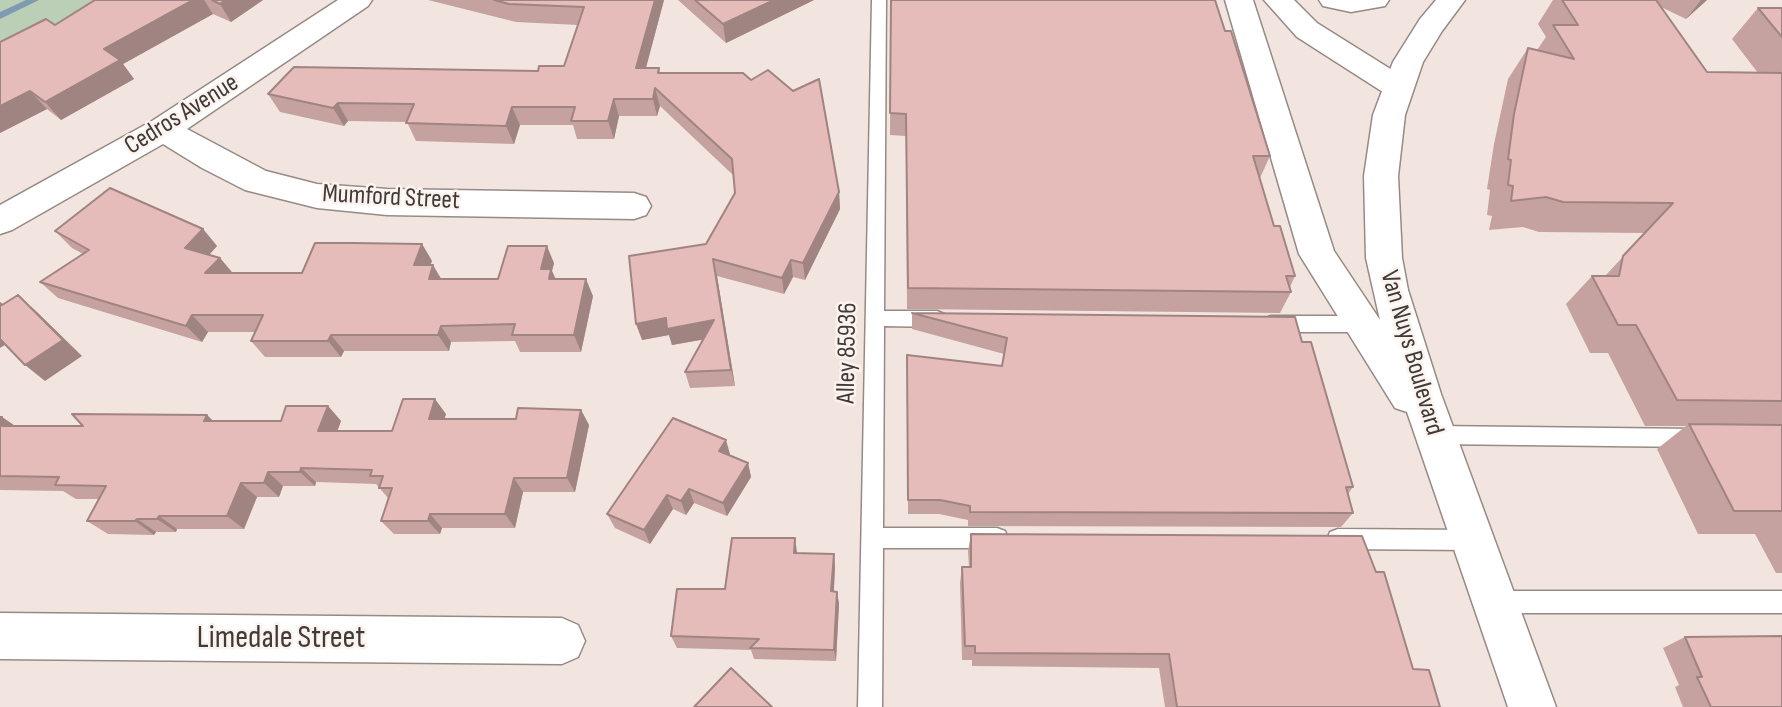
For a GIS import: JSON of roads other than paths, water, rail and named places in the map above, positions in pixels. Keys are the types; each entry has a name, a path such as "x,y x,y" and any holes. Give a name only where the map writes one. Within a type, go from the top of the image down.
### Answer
{"street":[{"name":"Cedros Avenue","path":"0,221 163,129 358,0"},
{"path":"1239,0 1317,254 1435,435"},
{"path":"1278,0 1307,30 1398,87"},
{"path":"1333,0 1359,3 1375,0"},
{"name":"Van Nuys Boulevard","path":"1451,0 1418,44 1398,87 1389,115 1383,154 1381,226 1384,258 1408,355 1532,707"},
{"name":"Mumford Street","path":"163,129 214,160 257,181 317,196 387,202 634,206"},
{"name":"Limedale Street","path":"0,636 562,641"}],"lane":[{"name":"Alley 85936","path":"870,707 878,0"},
{"path":"875,318 956,320"},
{"path":"1255,324 1361,324"},
{"path":"1435,435 1712,438"},
{"path":"872,538 1025,538"},
{"path":"1318,539 1472,540"},
{"path":"1494,602 1782,602"}],"waterway":[{"path":"0,16 34,0"}]}
